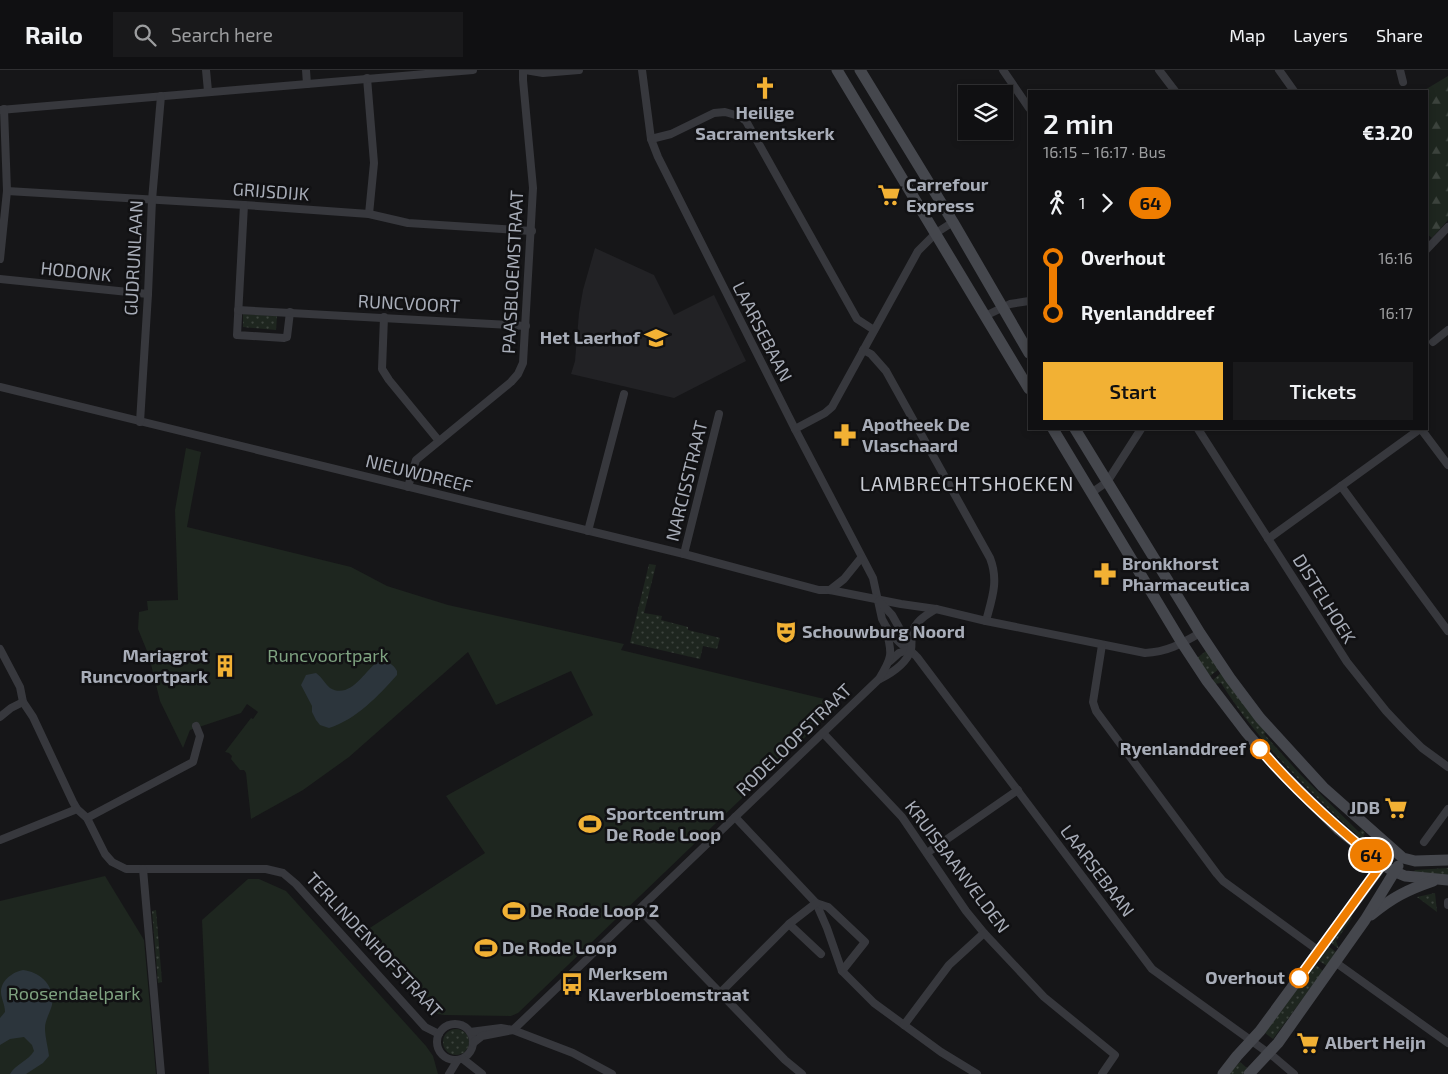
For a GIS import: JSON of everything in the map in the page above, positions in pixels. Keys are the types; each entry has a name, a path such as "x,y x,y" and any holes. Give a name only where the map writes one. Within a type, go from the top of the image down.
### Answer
{"street":[{"path":"206,70 208,91"},
{"path":"306,70 307,84"},
{"path":"0,259 3,202 7,192 2,110 473,70"},
{"path":"524,70 542,73 579,70"},
{"name":"PAASBLOEMSTRAAT","path":"408,487 416,460 511,382 518,374 523,363 532,231 532,171 523,80 524,70"},
{"name":"LAARSEBAAN","path":"642,70 650,139 668,178 873,578 885,625 898,642 911,650"},
{"path":"837,70 1028,387"},
{"path":"860,70 953,222 1028,351"},
{"path":"1003,70 1028,107"},
{"path":"1159,70 1174,90"},
{"path":"1278,70 1293,90"},
{"path":"1400,70 1403,82"},
{"path":"367,78 374,163 370,214"},
{"name":"GUDRUNLAAN","path":"140,422 152,200 161,96"},
{"path":"650,139 671,134 714,114 725,112 739,116 746,121 858,319 874,330"},
{"name":"GRIJSDIJK","path":"7,192 370,214 408,223 532,231"},
{"path":"244,205 237,336 287,337 290,312"},
{"path":"795,428 825,413 832,407 918,251 936,233 953,222"},
{"path":"1428,248 1448,227"},
{"name":"HODONK","path":"0,279 148,294"},
{"path":"985,316 1001,307 1028,301"},
{"name":"RUNCVOORT","path":"238,310 526,326"},
{"path":"384,317 383,371 439,441"},
{"path":"1433,342 1448,330"},
{"path":"863,350 872,354 886,371 990,558 996,582 986,621"},
{"name":"NIEUWDREEF","path":"0,387 684,554 819,590 830,590 878,600"},
{"path":"588,531 624,394"},
{"name":"NARCISSTRAAT","path":"684,554 719,414"},
{"path":"1054,430 1182,643 1207,681 1275,766 1339,830 1382,864 1405,876 1443,880"},
{"path":"1075,430 1200,633 1260,718 1324,787 1403,858 1415,861 1448,860"},
{"path":"1091,493 1107,482 1139,430"},
{"name":"DISTELHOEK","path":"1201,430 1332,641 1365,686 1403,730 1422,748 1448,767"},
{"path":"1268,539 1420,430"},
{"path":"1422,430 1448,465"},
{"path":"1341,486 1448,631"},
{"path":"830,590 844,579 862,558"},
{"path":"878,600 936,609 1102,645 1152,653 1160,652 1182,643 1200,633"},
{"name":"LAARSEBAAN","path":"878,600 892,615 911,650 1152,969 1294,1074"},
{"path":"890,661 899,653 911,650 913,632 922,617 936,609"},
{"path":"885,625 890,642 890,661"},
{"path":"1102,645 1092,702 1096,711 1216,874 1319,950"},
{"name":"TERLINDENHOFSTRAAT","path":"0,649 20,687 23,702 76,809 87,818 105,854 112,862 126,869 245,868 266,869 283,874 296,884 425,1027 439,1034"},
{"name":"RODELOOPSTRAAT","path":"513,1030 880,679 892,673 911,650"},
{"name":"RODELOOPSTRAAT","path":"880,679 890,661"},
{"path":"0,717 11,708 23,702"},
{"path":"87,818 193,762 200,736 196,726"},
{"name":"KRUISBAANVELDEN","path":"823,733 902,817 966,911 984,933 1044,997 1115,1055 1102,1074"},
{"path":"927,853 1018,790"},
{"path":"0,840 76,809"},
{"path":"1424,842 1448,809"},
{"path":"735,817 816,903 842,971 874,1003 956,1062 977,1074"},
{"path":"1224,1074 1251,1041 1393,850"},
{"path":"1249,1074 1278,1043 1365,920 1393,871 1403,858"},
{"path":"143,869 162,1074"},
{"path":"1365,920 1402,892 1443,880"},
{"path":"720,993 789,924 816,903"},
{"path":"816,903 828,907 865,942 842,971"},
{"path":"640,909 785,1060 802,1074"},
{"path":"789,924 821,954"},
{"path":"904,1025 949,965 984,933"},
{"path":"1335,962 1448,1044"},
{"path":"474,1043 470,1032 464,1026 457,1024 443,1028 439,1034 437,1045 442,1055 451,1060 460,1060 482,1074"},
{"path":"470,1032 501,1028 513,1030 573,1053 612,1074"},
{"path":"449,1074 460,1060 468,1055 474,1043 482,1036 513,1030"}],"shaded area":[{"name":"Het Laerhof","path":"595,248 654,275 674,315 714,295 746,361 674,398 571,374 575,361 583,290"},
{"path":"377,662 391,664 397,671 397,675 375,699 349,719 329,728 320,725 312,712 312,706 301,685 306,675 316,673 330,688 337,691 344,690 356,683"},
{"path":"23,970 30,971 41,977 49,986 51,992 52,1005 45,1028 49,1056 43,1063 26,1074 10,1074 34,1051 32,1045 24,1037 10,1039 0,1045 0,1018 5,1012 1,994 3,984 8,977"}],"green space":[{"path":"1448,76 1448,220 1432,238 1428,235 1428,90 1425,90"},
{"path":"243,314 277,316 276,330 243,327"},
{"name":"Runcvoortpark","path":"186,448 201,452 187,527 351,567 387,586 448,605 624,644 621,650 841,703 518,1013 511,1016 444,1015 431,1013 359,935 485,853 446,796 593,715 571,671 496,705 468,652 349,757 303,790 251,819 246,773 244,770 240,770 231,759 232,756 229,753 225,752 251,718 253,719 258,712 247,704 241,713 190,730 183,748 160,701 149,656 138,629 139,612 148,610 147,601 178,600 175,510"},
{"path":"649,564 656,565 644,613 662,616 661,620 688,627 688,630 720,638 717,649 703,646 700,659 630,643"},
{"path":"1206,651 1219,669 1210,676 1197,658"},
{"path":"1221,673 1267,731 1264,734 1301,775 1359,832 1362,829 1365,833 1363,838 1358,839 1354,837 1356,834 1266,744 1221,683 1215,684 1212,681"},
{"path":"1448,868 1448,875 1412,874 1415,870"},
{"name":"Roosendaelpark","path":"105,876 144,940 156,1074 0,1074 0,901"},
{"path":"248,879 259,879 286,891 426,1046 433,1056 438,1074 209,1074 202,920"},
{"path":"1435,893 1437,912 1417,897"},
{"path":"156,910 162,982 158,983 152,911"},
{"path":"1351,915 1352,918 1336,941 1339,949 1331,943"},
{"path":"1328,946 1336,952 1327,966 1318,960"},
{"path":"1315,964 1323,971 1273,1039 1265,1033"},
{"path":"456,1029 465,1033 469,1042 465,1051 456,1055 447,1051 443,1042 447,1033"},
{"path":"1240,1062 1247,1068 1243,1074 1228,1074"}],"bus line":[{"name":"64","path":"1260,749 1292,784 1339,830 1382,864 1299,978"}],"place":[{"name":"Heilige Sacramentskerk","path":"765,88"},
{"name":"Carrefour Express","path":"889,195"},
{"name":"Het Laerhof","path":"656,338"},
{"name":"Apotheek De Vlaschaard","path":"845,435"},
{"name":"Bronkhorst Pharmaceutica","path":"1105,574"},
{"name":"Schouwburg Noord","path":"786,632"},
{"name":"Mariagrot Runcvoortpark","path":"225,666"},
{"name":"Ryenlanddreef","path":"1260,749"},
{"name":"JDB","path":"1396,808"},
{"name":"Sportcentrum De Rode Loop","path":"590,824"},
{"name":"De Rode Loop 2","path":"514,911"},
{"name":"De Rode Loop","path":"486,948"},
{"name":"Overhout","path":"1299,978"},
{"name":"Merksem Klaverbloemstraat","path":"572,984"},
{"name":"Albert Heijn","path":"1308,1043"}],"district":[{"name":"LAMBRECHTSHOEKEN","path":"967,484"}]}
